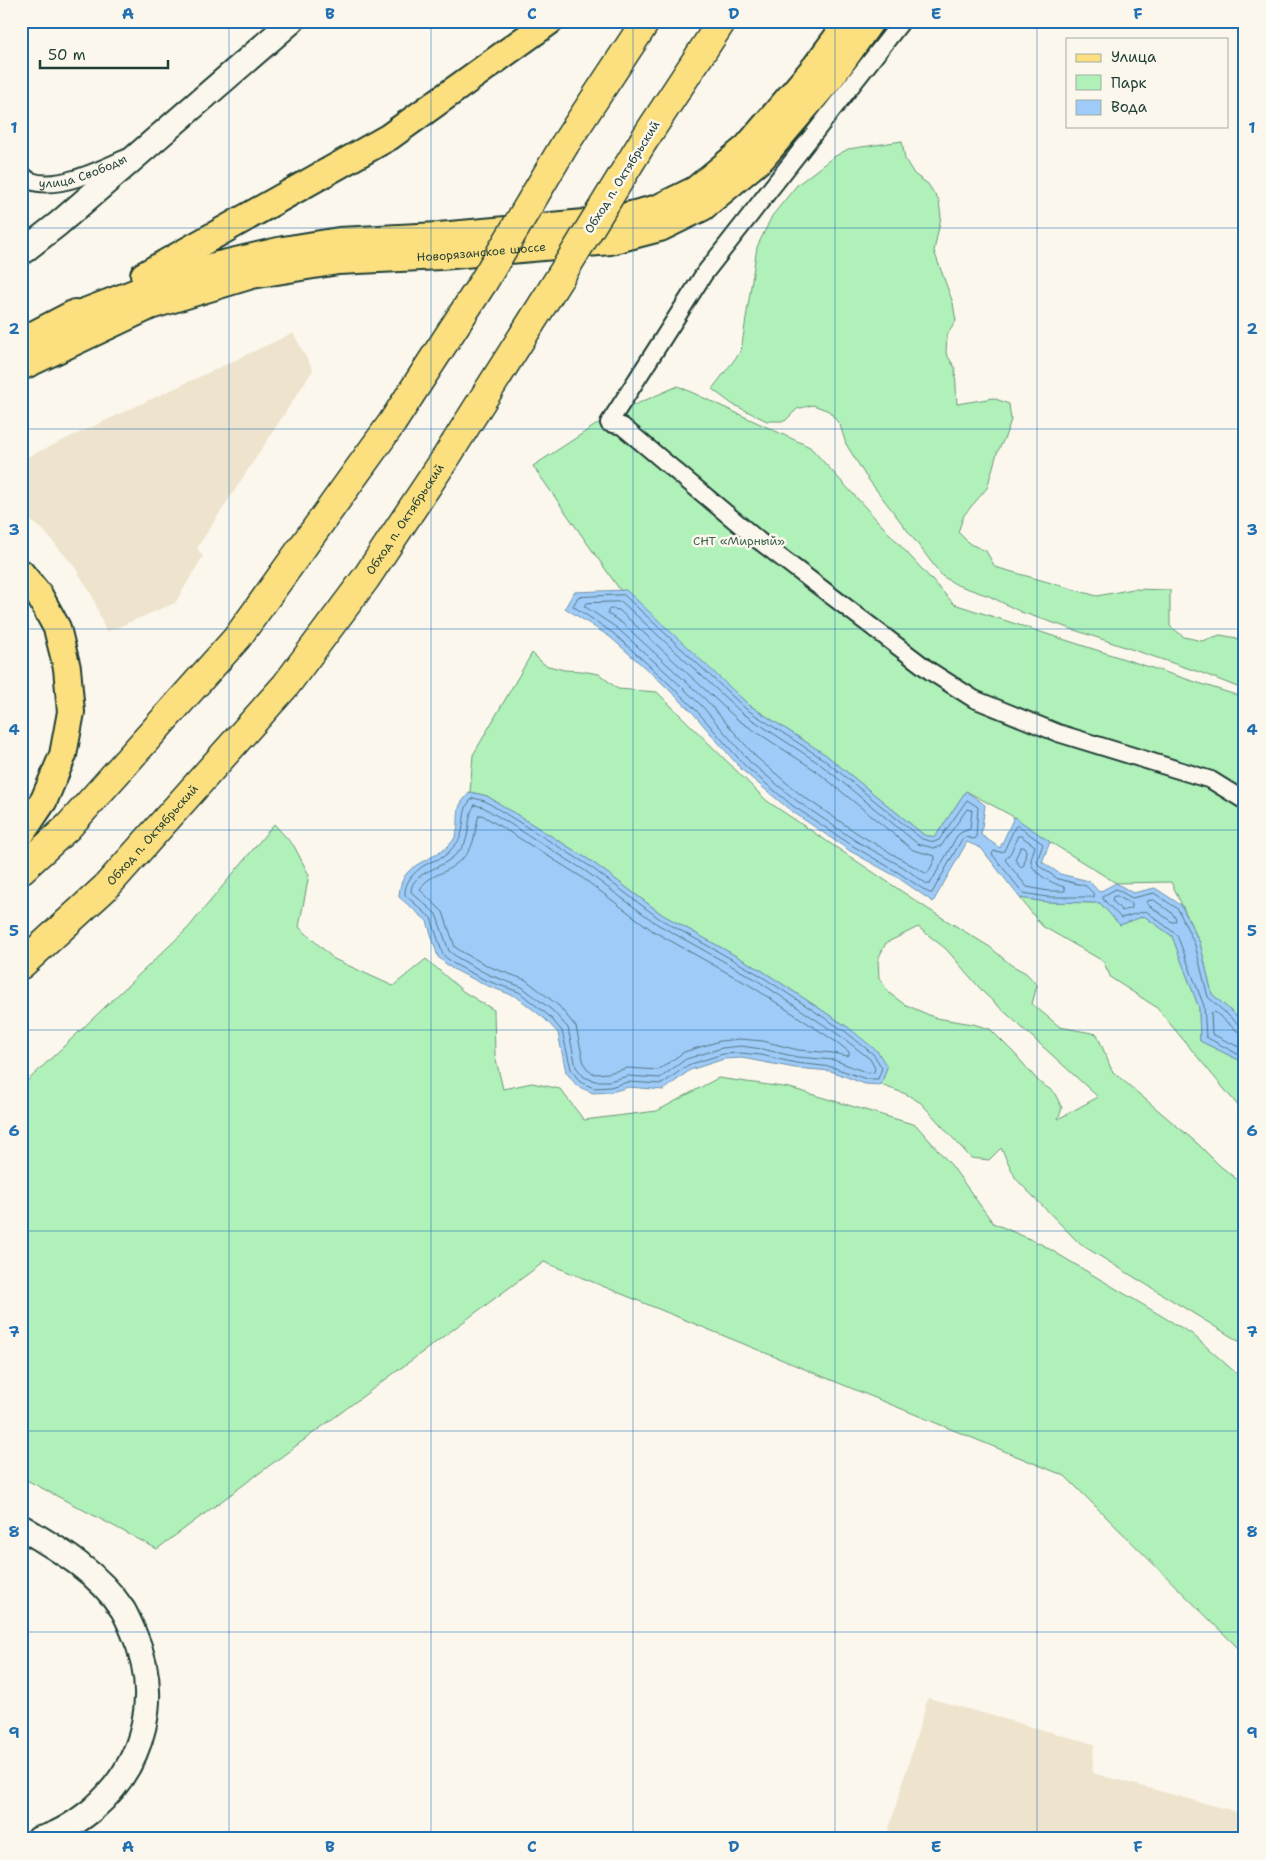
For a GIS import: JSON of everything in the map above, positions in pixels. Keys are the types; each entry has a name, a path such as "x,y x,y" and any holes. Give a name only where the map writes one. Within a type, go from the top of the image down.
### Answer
{"highway":[{"path":"21,870 68,827 237,638 392,423 484,280 565,144 646,21"},
{"name":"Обход п. Октябрьский","path":"21,965 106,887 286,685 366,578 447,456 644,140 722,21"}],"main road":[{"path":"21,253 58,224 292,21"},
{"path":"21,341 61,321 388,137 550,21"},
{"path":"61,321 189,272 283,250 339,241 440,236 607,221 658,208 695,190 747,147 816,66 849,21"},
{"name":"Новорязанское шоссе","path":"21,367 150,306 252,275 338,261 441,256 610,241 660,228 703,207 762,158 831,77 871,21"},
{"path":"21,573 39,595 57,628 67,668 71,712 63,755 44,800 21,834"},
{"path":"21,1527 60,1550 96,1577 124,1611 141,1649 148,1694 143,1730 130,1763 107,1796 78,1821 39,1839"}],"street":[{"path":"902,21 704,274 609,423 622,426 758,540 930,671 974,699 1058,733 1211,780 1245,802"},
{"name":"улица Свободы","path":"21,174 31,181 52,183 76,179 144,150"}],"shaded area":[{"path":"293,333 313,370 197,548 203,556 175,603 106,632 92,595 74,566 43,530 21,513 21,460"},
{"path":"928,1698 1094,1744 1092,1773 1245,1814 1245,1839 886,1839"}],"green space":[{"path":"902,141 905,159 914,174 928,184 939,201 941,217 934,251 953,303 956,321 947,335 946,353 955,368 957,404 993,398 1009,404 1011,420 997,453 987,488 964,515 958,532 970,544 986,551 995,567 1097,596 1133,589 1170,590 1170,626 1184,637 1202,641 1220,635 1237,638 1245,647 1245,690 1202,673 1021,612 989,596 957,585 942,576 865,475 846,444 840,425 829,411 813,405 797,409 785,421 767,421 732,404 712,389 741,351 757,247 772,216 797,185 832,158 848,149"},
{"name":"СНТ «Мирный»","path":"678,386 810,447 954,604 1245,698 1245,1024 1212,994 1200,943 1171,882 1116,883 1014,817 966,791 935,837 924,835 826,755 749,705 620,590 533,466 611,415"},
{"path":"532,653 545,665 564,670 599,674 618,689 657,692 767,801 928,909 990,947 1011,965 1026,973 1037,985 1032,1004 1060,1027 1097,1034 1112,1071 1245,1186 1245,1345 1080,1244 1016,1179 1001,1148 989,1160 971,1158 921,1103 906,1094 881,1085 887,1067 849,1028 761,970 663,915 591,861 487,796 470,792 473,755","holes":["918,927 946,949 984,993 1098,1097 1058,1119 1062,1108 1054,1092 1039,1082 990,1029 973,1024 936,1018 904,1004 889,993 879,978 878,959 886,943"]},
{"path":"274,824 294,846 309,875 299,927 334,959 393,986 426,959 464,992 494,1010 495,1055 503,1089 532,1083 560,1089 584,1120 657,1111 718,1078 790,1088 916,1125 952,1166 993,1223 1041,1244 1192,1334 1245,1381 1245,1655 1065,1476 544,1262 157,1549 21,1477 21,1087 188,928"},
{"path":"1020,898 1047,902 1100,903 1120,925 1144,916 1172,936 1199,1008 1200,1041 1245,1063 1245,1114 1156,1007 1111,978 1103,961 1042,926"}],"water":[{"path":"626,590 749,705 826,755 924,835 935,837 966,791 985,805 981,835 1000,848 1014,817 1050,842 1042,862 1060,874 1089,881 1099,892 1116,883 1133,893 1155,888 1181,905 1200,943 1212,994 1245,1024 1245,1063 1200,1041 1199,1008 1172,936 1144,916 1120,925 1100,903 1047,902 1020,898 981,848 967,842 933,902 897,877 850,851 790,810 742,770 693,713 660,681 610,637 565,608 574,592"},
{"path":"470,792 487,796 591,861 663,915 761,970 849,1028 878,1052 887,1067 881,1085 865,1084 831,1071 795,1068 742,1058 724,1059 690,1070 664,1090 629,1087 611,1092 593,1093 577,1086 566,1072 558,1033 545,1019 517,997 483,984 451,968 438,957 427,921 399,897 405,875 411,869 445,849 455,838 458,812 463,800"}]}
